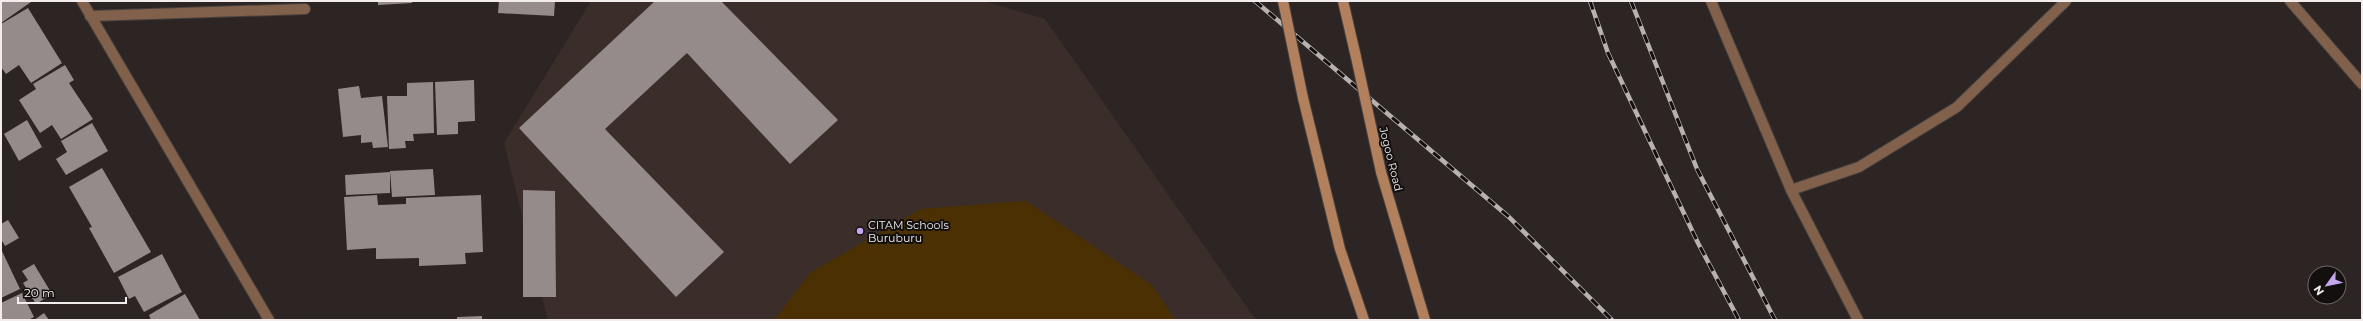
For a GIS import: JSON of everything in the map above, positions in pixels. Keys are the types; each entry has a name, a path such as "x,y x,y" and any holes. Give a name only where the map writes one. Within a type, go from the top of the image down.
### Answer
{"main road":[{"path":"1283,1 1303,98 1340,249 1364,320"},
{"name":"Jogoo Road","path":"1343,1 1380,172 1425,320"}],"street":[{"path":"82,1 269,320"},
{"path":"1711,1 1791,190 1858,320"},
{"path":"1791,190 1859,166 1957,107 2066,1"},
{"path":"2290,1 2362,84"},
{"path":"90,16 305,9"}],"shaded area":[{"name":"CITAM Schools Buruburu","path":"591,1 984,1 1045,19 1256,320 548,320 504,143"},
{"path":"1026,201 1152,285 1175,320 774,320 811,272 921,209"}],"building":[{"path":"1,1 30,1 31,2 1,23"},
{"path":"378,1 412,1 412,3 378,5"},
{"path":"499,1 555,1 554,16 498,13"},
{"path":"655,1 721,1 838,120 790,164 687,53 605,129 724,252 676,297 519,128"},
{"path":"28,8 62,63 31,83 19,65 6,74 1,67 1,24"},
{"path":"65,65 74,80 69,83 93,119 61,139 52,125 40,133 19,100 36,89 33,84"},
{"path":"474,80 475,121 458,122 458,134 437,135 435,82"},
{"path":"433,82 434,133 413,134 414,141 405,141 406,148 389,149 387,96 407,96 407,83"},
{"path":"359,86 361,98 382,96 388,147 373,148 372,142 361,143 361,135 343,137 338,89"},
{"path":"27,120 42,147 19,161 4,134"},
{"path":"92,123 108,151 66,175 56,159 67,152 61,141"},
{"path":"102,168 151,252 114,273 89,228 92,227 69,187"},
{"path":"433,169 435,195 392,197 390,171"},
{"path":"390,172 390,193 346,195 345,175"},
{"path":"523,190 555,191 556,297 523,297"},
{"path":"377,195 378,205 406,204 406,198 481,195 483,252 465,253 466,264 419,266 419,258 376,259 376,248 347,250 344,197"},
{"path":"8,220 19,238 5,246 1,239 1,224"},
{"path":"1,249 20,289 1,298"},
{"path":"162,254 182,292 144,312 135,296 129,299 118,277"},
{"path":"34,264 52,294 36,304 23,283 28,280 22,271"},
{"path":"22,293 34,317 28,320 1,320 1,303"},
{"path":"185,294 200,320 151,320 149,315"},
{"path":"44,313 49,320 34,320"},
{"path":"482,316 482,320 457,320 457,317"}],"railway":[{"path":"1255,1 1509,217 1612,320"},
{"path":"1590,1 1608,53 1698,243 1739,320"},
{"path":"1631,1 1697,169 1775,320"}],"place":[{"name":"CITAM Schools Buruburu","path":"860,231"}]}
